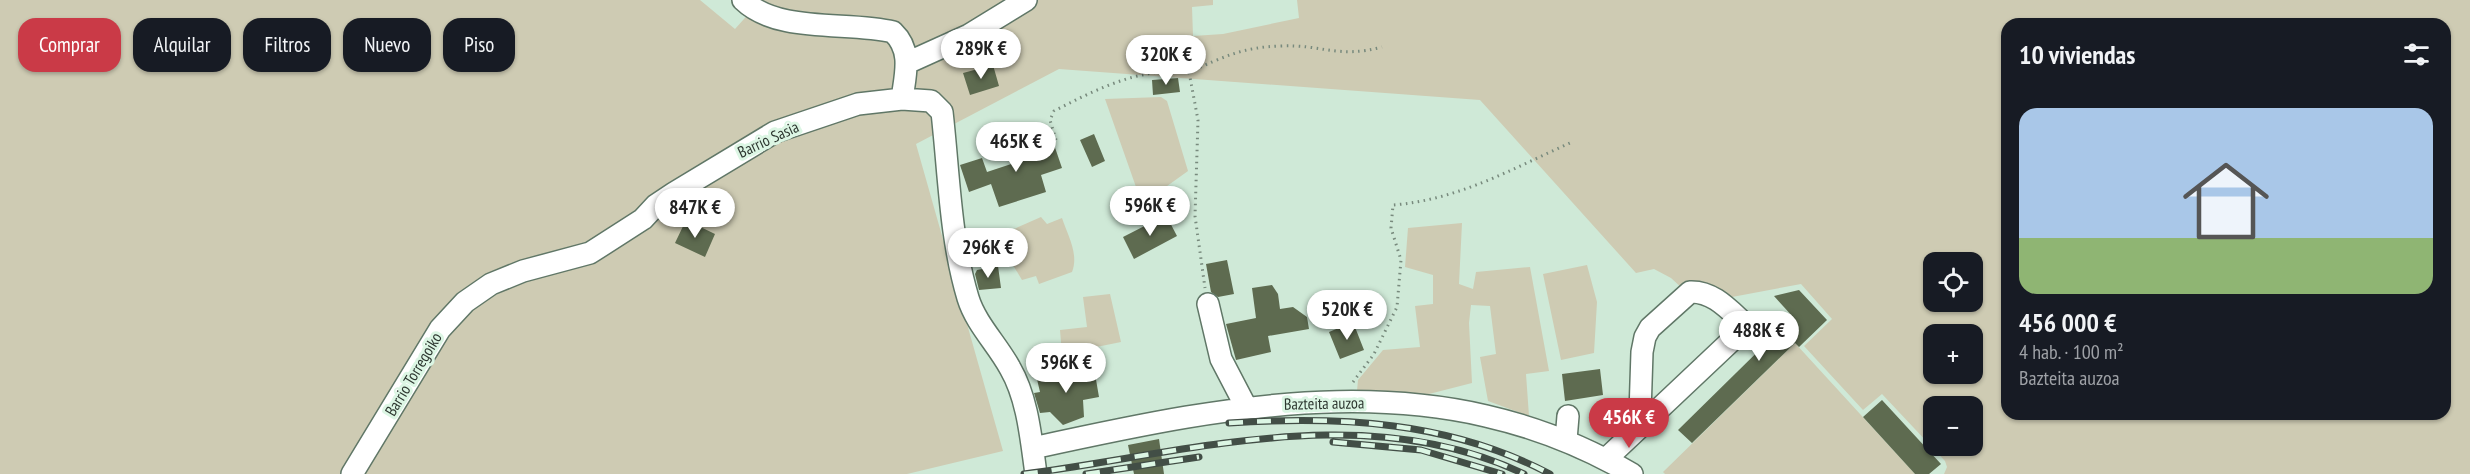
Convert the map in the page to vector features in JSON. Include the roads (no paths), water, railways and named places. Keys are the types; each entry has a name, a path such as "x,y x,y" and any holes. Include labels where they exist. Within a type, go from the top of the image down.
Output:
{"street":[{"path":"744,0 771,17 893,32 905,49 907,63 902,99"},
{"path":"907,63 969,35 1026,0"},
{"name":"Barrio Sasia","path":"590,253 643,219 656,205 674,193 775,132 858,104 902,99 931,101 942,112 956,242 968,298 976,318 1011,369 1022,399 1033,448"},
{"name":"Barrio Torregoiko","path":"352,474 440,329 465,302 490,284 523,271 590,253"},
{"path":"1606,459 1747,326 1718,300 1699,292 1686,294 1650,328 1642,352 1639,392 1640,413 1646,419"},
{"path":"1208,304 1221,359 1246,406"},
{"name":"Bazteita auzoa","path":"1033,448 1246,406 1328,402 1425,405 1492,417 1566,440 1632,474"},
{"path":"1566,440 1568,416"},
{"path":"1033,448 1036,474"}],"railway":[{"path":"1229,423 1312,421 1394,426 1473,443 1512,456 1550,474"},
{"path":"1024,474 1212,445 1276,438 1339,435 1402,439 1464,451 1524,474"},
{"path":"1333,442 1421,450 1502,474"},
{"path":"1086,474 1199,457"}]}
